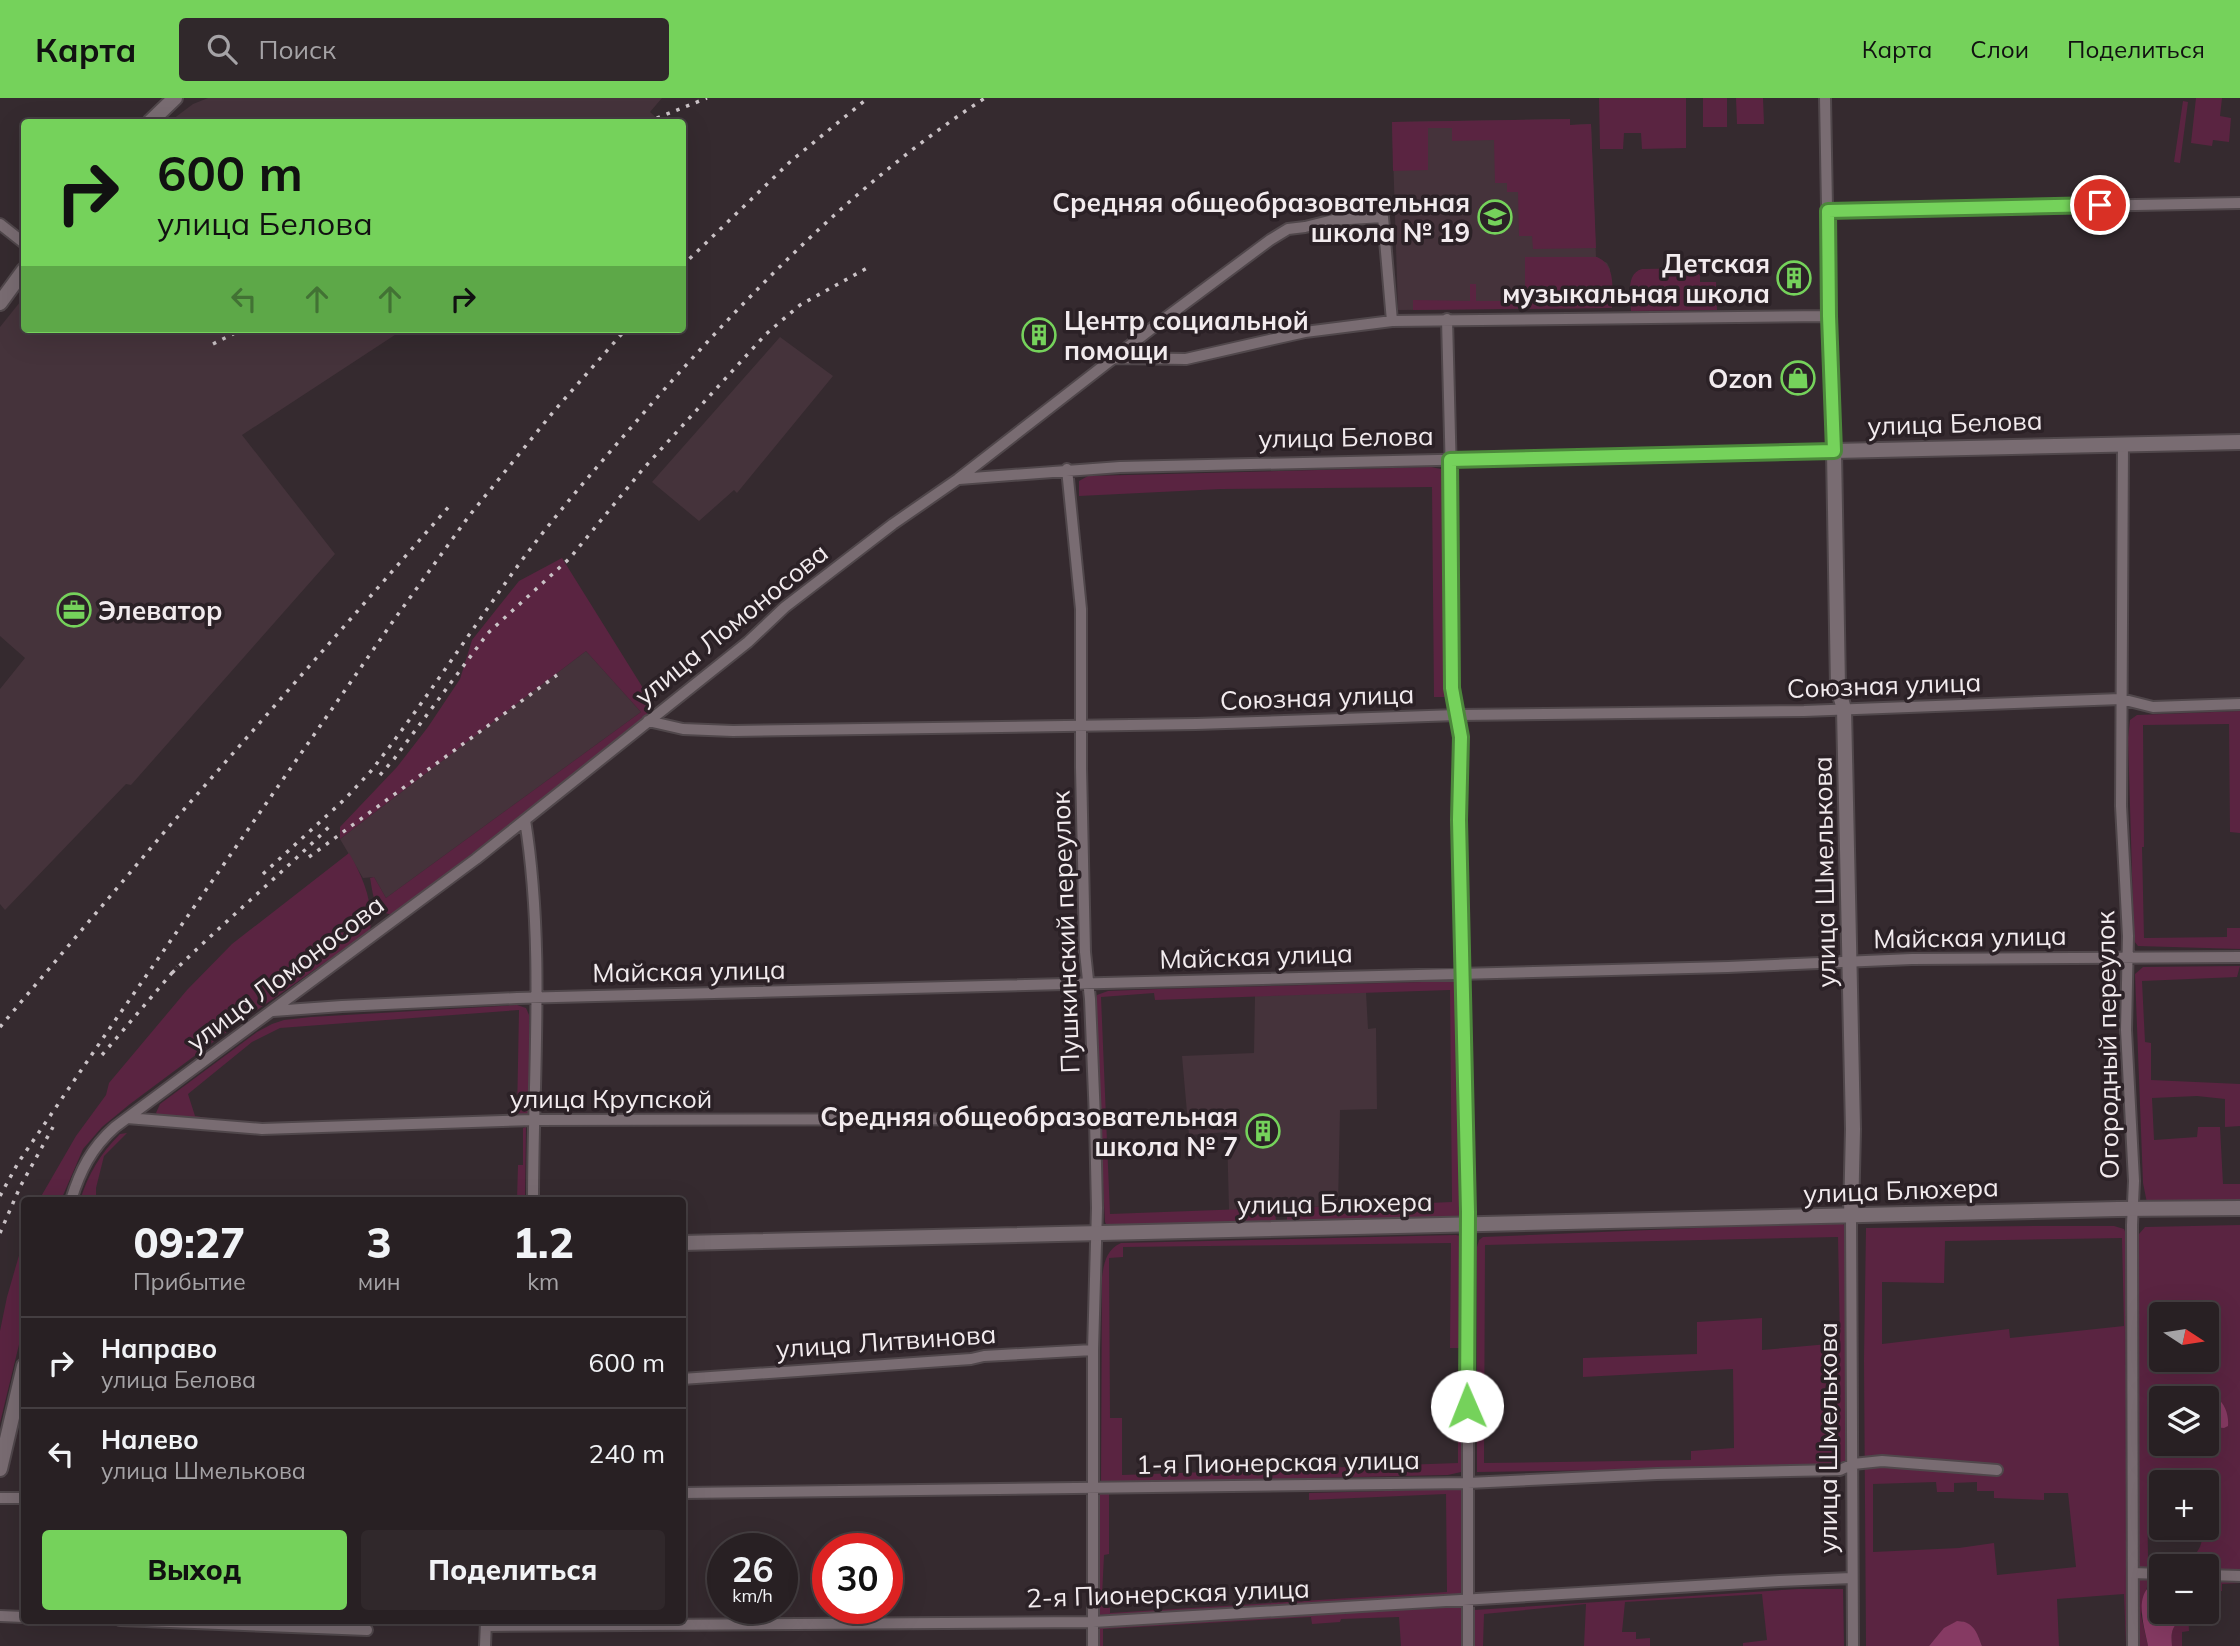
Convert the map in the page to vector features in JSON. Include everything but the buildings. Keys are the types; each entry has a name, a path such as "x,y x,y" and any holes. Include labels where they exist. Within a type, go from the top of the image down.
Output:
{"street":[{"path":"153,119 175,98"},
{"name":"улица Шмелькова","path":"1825,98 1838,688 1844,709 1850,962 1853,1129 1853,1646"},
{"path":"1828,211 2240,203"},
{"name":"улица Ломоносова","path":"72,1197 82,1168 95,1145 127,1118 525,820 748,642 785,607 893,524 958,479 1219,277 1283,232 1333,220 1383,217 1392,321"},
{"path":"0,224 21,241"},
{"path":"0,303 21,274"},
{"path":"1115,358 1186,359 1305,332 1392,321 1829,316"},
{"path":"1447,319 1452,688 1461,737 1459,820 1468,1225 1468,1646"},
{"name":"улица Белова","path":"958,479 1067,469 1223,464 2240,442"},
{"name":"Огородный переулок","path":"2123,443 2121,806 2128,958 2126,1020 2134,1181 2133,1646"},
{"name":"Пушкинский переулок","path":"1067,469 1080,609 1085,952 1096,1119 1093,1646"},
{"name":"Союзная улица","path":"648,721 683,729 713,731 1196,724 1457,715 1844,709 2121,699 2152,707 2240,704"},
{"path":"525,820 533,901 536,998 533,1197"},
{"name":"Майская улица","path":"273,1011 536,998 1728,967 1912,959 2240,957"},
{"name":"улица Крупской","path":"127,1118 262,1129 533,1120 1096,1119"},
{"name":"улица Блюхера","path":"686,1243 2240,1208"},
{"name":"улица Литвинова","path":"686,1379 1093,1350"},
{"path":"0,1469 21,1379"},
{"name":"1-я Пионерская улица","path":"686,1493 1468,1483 1657,1474 1840,1470 1853,1464 1882,1461 1997,1469"},
{"path":"0,1498 21,1498"},
{"path":"2133,1573 2149,1574"},
{"path":"2219,1575 2240,1576"},
{"name":"2-я Пионерская улица","path":"686,1623 1093,1622 1852,1578"},
{"path":"0,1616 21,1617"},
{"path":"230,1624 367,1629"},
{"path":"485,1646 486,1624"}],"shaded area":[{"path":"208,98 662,98 650,112 658,119 173,119 193,104"},
{"path":"1599,98 1686,98 1686,148 1642,149 1641,133 1624,133 1623,149 1600,149"},
{"path":"1703,98 1727,98 1727,127 1703,127"},
{"path":"1736,98 1763,98 1764,124 1737,124"},
{"path":"2196,98 2222,98 2220,116 2231,118 2229,142 2213,140 2212,146 2191,143"},
{"path":"2183,101 2188,102 2180,163 2174,162"},
{"name":"Средняя общеобразовательная школа № 19","path":"1570,119 1570,125 1591,124 1596,257 1607,263 1610,269 1612,308 1398,310 1392,122"},
{"path":"1570,119 1570,125 1591,124 1596,248 1533,249 1532,236 1519,236 1518,192 1507,192 1507,183 1495,183 1494,140 1452,141 1452,128 1428,128 1428,170 1393,171 1392,122"},
{"path":"1525,257 1597,257 1611,272 1612,308 1413,310 1413,300 1470,301 1470,284 1476,284 1476,301 1525,301"},
{"path":"1700,268 1700,282 1716,282 1717,310 1631,311 1630,286 1637,272 1642,269"},
{"path":"21,301 21,333 398,333 242,435 335,554 131,785 126,784 5,910 0,904 0,689 25,658 0,636 0,327"},
{"path":"780,337 833,376 737,493 734,490 699,521 652,482"},
{"path":"1431,467 1441,469 1445,477 1446,697 1434,697 1432,487 1221,489 1079,496 1079,481 1088,476"},
{"path":"562,558 643,688 650,704 648,715 640,725 392,915 386,913 375,901 370,878 374,877 386,898 641,712 586,651 340,839 340,827 397,767 460,679 472,640 519,581"},
{"path":"586,651 641,712 386,898 374,877 363,878 340,839"},
{"path":"2240,711 2240,833 2230,832 2229,724 2143,725 2142,847 2144,938 2227,937 2227,928 2240,928 2240,949 2138,946 2134,941 2128,738 2130,720 2137,715"},
{"path":"349,853 366,890 370,931 236,1025 130,1104 102,1127 83,1149 62,1197 41,1197 76,1136 106,1095 109,1083 187,990 232,944"},
{"path":"2240,966 2237,977 2142,981 2145,1042 2151,1043 2151,1080 2240,1084 2240,1126 2225,1127 2225,1099 2197,1096 2152,1098 2154,1140 2197,1137 2198,1127 2220,1127 2223,1184 2240,1184 2240,1203 2147,1203 2143,1183 2135,974 2143,967"},
{"path":"1459,981 1462,1219 1287,1223 1287,1208 1338,1206 1339,1214 1405,1210 1405,1204 1452,1202 1450,990 1155,1000 1154,993 1101,997 1110,1214 1275,1208 1276,1223 1107,1226 1094,1004 1097,995 1108,991 1158,989"},
{"path":"1366,992 1368,1029 1376,1028 1377,1109 1340,1110 1338,1206 1229,1210 1227,1132 1189,1135 1182,1056 1254,1053 1255,996"},
{"path":"517,1005 526,1008 529,1015 529,1115 517,1115 519,1010 280,1028 252,1042 188,1094 195,1116 220,1120 158,1116 156,1113 160,1104 257,1032 284,1020"},
{"path":"526,1127 525,1197 517,1197 518,1165 523,1165 523,1128"},
{"path":"127,1133 104,1156 96,1197 81,1197 91,1173 120,1134"},
{"path":"1838,1222 1843,1224 1846,1228 1848,1459 1835,1467 1477,1472 1477,1247 1483,1237","holes":["1838,1237 1840,1343 1762,1350 1762,1318 1697,1322 1697,1354 1583,1358 1583,1377 1733,1369 1734,1448 1691,1451 1691,1460 1484,1463 1485,1245"]},
{"path":"2240,1225 2240,1583 2222,1584 2222,1591 2219,1591 2219,1554 2196,1554 2201,1540 2219,1540 2219,1470 2149,1470 2149,1586 2141,1615 2148,1646 2139,1646 2139,1234 2145,1227"},
{"path":"2114,1226 2124,1229 2127,1237 2130,1646 2126,1646 2124,1594 2057,1599 2059,1646 1982,1646 1978,1636 1962,1621 1948,1627 1929,1646 1866,1646 1866,1228","holes":["2122,1238 2124,1326 2010,1338 2009,1329 1882,1344 1882,1282 1944,1283 1945,1241","1936,1482 1937,1492 1954,1492 1954,1483 1977,1482 1977,1491 1994,1491 1994,1498 2044,1500 2044,1493 2068,1493 2076,1567 1997,1575 1994,1543 1959,1548 1873,1552 1873,1484"]},
{"path":"1456,1235 1464,1237 1463,1348 1450,1348 1451,1243 1123,1247 1123,1257 1109,1258 1110,1418 1122,1418 1122,1475 1458,1463 1458,1364 1463,1364 1464,1466 1461,1472 1448,1475 1101,1483 1102,1277 1107,1257 1116,1246 1121,1243"},
{"path":"21,1248 21,1336 0,1423 0,1331"},
{"path":"2219,1399 2228,1418 2228,1426 2219,1428"},
{"path":"1462,1489 1463,1598 1099,1615 1100,1494 1109,1494 1109,1554 1104,1555 1102,1596 1110,1596 1110,1613 1447,1592 1446,1494 1309,1500 1309,1493"},
{"path":"2149,1588 2149,1624 2176,1624 2172,1631 2172,1646 2148,1646 2142,1618 2146,1591"},
{"path":"1798,1589 1843,1589 1844,1646 1743,1646 1743,1643 1767,1640 1762,1594 1625,1602 1622,1632 1636,1632 1636,1639 1650,1638 1650,1646 1584,1646 1586,1604 1484,1614 1483,1646 1474,1646 1474,1610"},
{"path":"1462,1607 1462,1646 1401,1646 1399,1617 1341,1619 1340,1622 1312,1624 1311,1617 1103,1629 1103,1646 1100,1646 1099,1625"},
{"path":"1957,1621 1971,1625 1982,1646 1929,1646 1944,1628"},
{"path":"2189,1624 2189,1631 2182,1632 2182,1646 2172,1646 2172,1631 2175,1625"}],"railway":[{"path":"654,119 707,98"},
{"path":"686,262 791,161 868,98"},
{"path":"263,874 345,799 371,771 554,519 654,401 730,318 809,238 851,200 894,164 985,98"},
{"path":"380,775 488,633 570,558 643,469 766,334 800,305 869,267"},
{"path":"213,344 235,333"},
{"path":"0,1196 18,1163 114,1022 396,617 469,516 554,411 622,333"},
{"path":"0,1027 166,830 452,503"},
{"path":"309,857 557,675"},
{"path":"172,973 331,825"},
{"path":"102,1055 177,967"},
{"path":"0,1233 20,1187 53,1127"}],"place":[{"name":"Средняя общеобразовательная школа № 19","path":"1495,217"},
{"name":"Детская музыкальная школа","path":"1794,278"},
{"name":"Центр социальной помощи","path":"1039,335"},
{"name":"Ozon","path":"1798,378"},
{"name":"Элеватор","path":"74,610"},
{"name":"Средняя общеобразовательная школа № 7","path":"1263,1131"}],"route":[{"path":"1467,1406 1468,1212 1459,820 1461,737 1452,688 1450,460 1834,451 1828,211 2100,205"}]}
